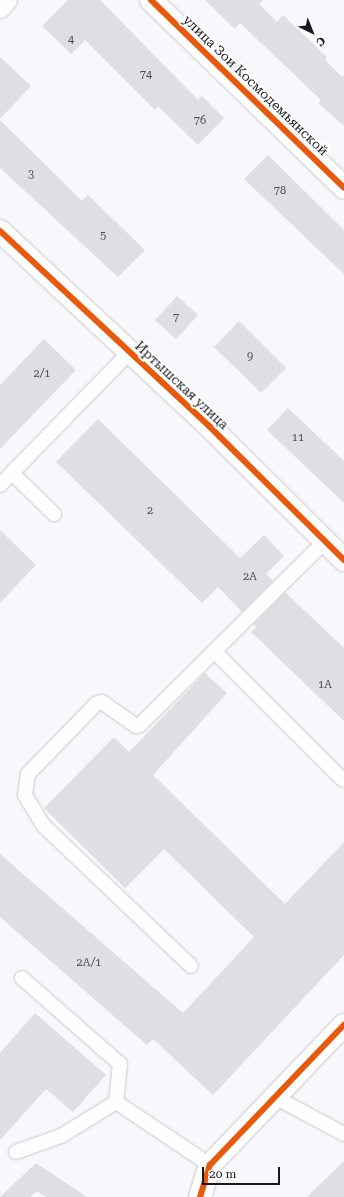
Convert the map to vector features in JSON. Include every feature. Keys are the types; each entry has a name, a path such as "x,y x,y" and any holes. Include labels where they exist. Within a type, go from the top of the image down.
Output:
{"street":[{"path":"0,7 6,0"},
{"name":"улица Зои Космодемьянской","path":"151,0 344,188"},
{"name":"Иртышская улица","path":"0,231 210,427 344,560"},
{"path":"200,1197 210,1164 344,1025"}],"lane":[{"path":"0,485 129,353"},
{"path":"12,473 54,514"},
{"path":"191,966 43,825 25,795 28,774 96,704 102,702 136,726 140,725 325,541"},
{"path":"214,651 343,780"},
{"path":"22,978 120,1064 116,1102"},
{"path":"275,1097 344,1134"},
{"path":"16,1152 60,1136 116,1102"},
{"path":"116,1102 210,1164"}],"building":[{"path":"68,0 100,0 198,100 202,96 224,118 198,145 158,106 155,110 85,40 71,54 42,26"},
{"path":"205,0 263,0 259,4 277,22 283,15 327,57 325,60 342,77 344,75 344,126 318,103 321,100 240,23 235,29"},
{"path":"0,57 31,86 0,119"},
{"path":"0,120 82,201 88,195 145,250 118,277 0,168"},
{"path":"268,155 344,230 344,274 244,179"},
{"path":"177,296 198,315 176,339 155,320"},
{"path":"239,321 286,368 261,393 214,347"},
{"path":"44,339 76,370 0,449 0,385"},
{"path":"288,408 344,461 344,503 267,430"},
{"path":"98,419 240,558 264,535 284,556 266,574 273,581 242,612 218,587 202,603 56,462"},
{"path":"0,530 36,565 0,603"},
{"path":"285,592 344,648 344,721 251,632 256,627 253,624"},
{"path":"205,673 227,693 153,775 285,904 344,842 344,955 213,1095 153,1039 147,1045 0,917 0,854 183,1013 254,937 164,849 125,888 44,808 114,737 129,752"},
{"path":"35,1013 106,1075 73,1112 46,1089 0,1140 0,1053"},
{"path":"344,1161 344,1197 307,1197"},
{"path":"36,1163 87,1197 46,1197 37,1191 30,1197 0,1197"}],"cycle path":[{"path":"151,0 344,188"},
{"path":"0,231 210,427 344,560"},
{"path":"200,1197 210,1165 344,1025"}]}
